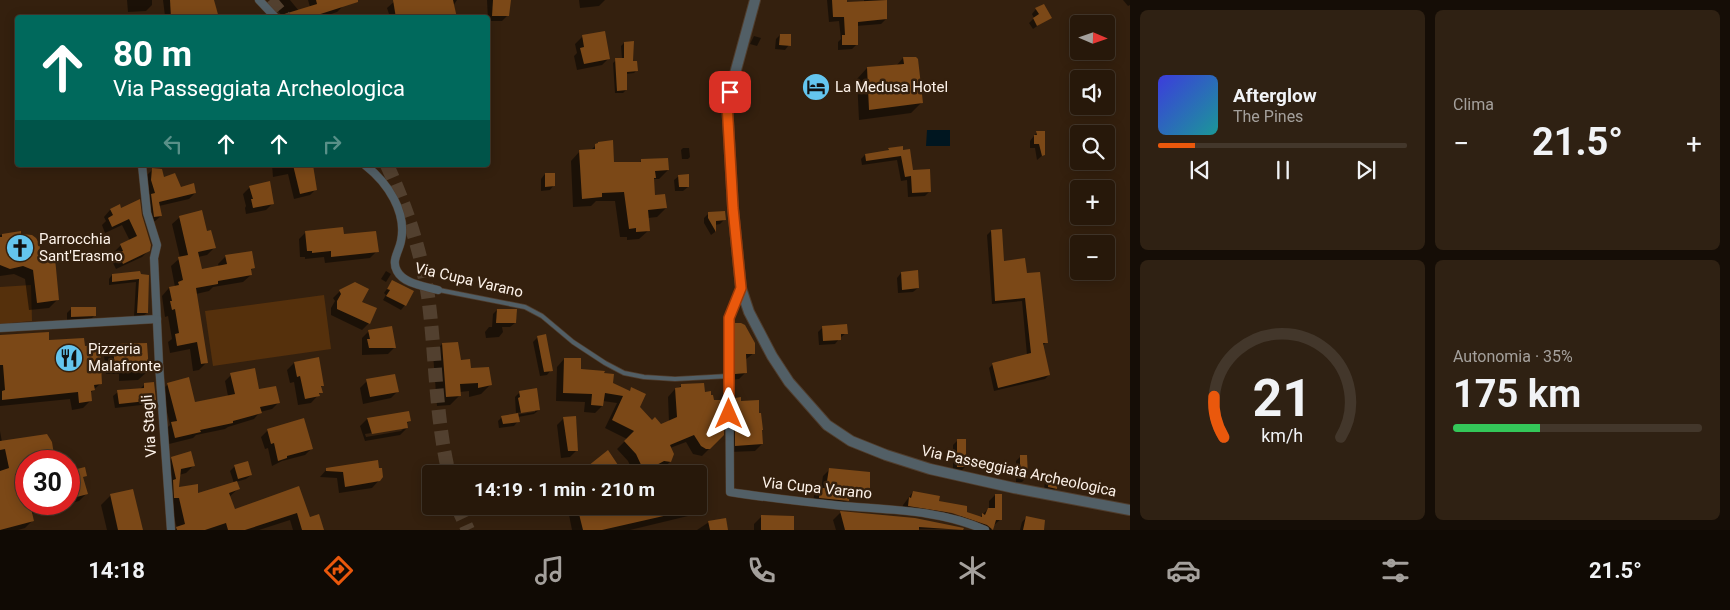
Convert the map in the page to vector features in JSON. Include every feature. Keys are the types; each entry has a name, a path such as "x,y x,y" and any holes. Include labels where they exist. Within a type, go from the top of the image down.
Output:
{"street":[{"path":"259,0 273,15"},
{"name":"Via Passeggiata Archeologica","path":"755,0 727,103 733,208 741,288 749,312 788,382 827,425 851,441 886,455 930,469 1014,488 1130,510"},
{"name":"Via Stagli","path":"142,167 147,213 157,246 154,258 157,319 171,530"},
{"name":"Via Cupa Varano","path":"368,167 377,174 389,191 403,223 401,243 395,257 396,270 404,279 438,290"},
{"name":"Via Cupa Varano","path":"741,288 729,318 730,492 790,501 912,511 975,525 985,530"},
{"path":"0,328 157,319"}],"lane":[{"name":"Via Cupa Varano","path":"438,290 525,307 542,316 573,342 624,373 644,377 675,378 729,376"}],"shaded area":[{"path":"31,285 32,321 0,324 0,287"},
{"path":"324,295 331,349 213,366 205,311"}],"water":[{"path":"927,130 950,130 950,146 926,146"}],"building":[{"path":"170,0 214,0 218,15 171,15"},
{"path":"316,0 358,0 358,2 317,15 281,15 317,4"},
{"path":"393,0 453,0 456,15 396,15"},
{"path":"493,0 511,0 509,16 492,16"},
{"path":"832,0 847,0 847,2 887,0 887,19 858,22 858,45 842,45 842,35 845,35 844,17 833,17"},
{"path":"1044,4 1052,18 1037,26 1033,18 1039,14 1035,8"},
{"path":"605,31 610,59 584,64 580,48 584,47 582,35"},
{"path":"780,34 791,34 791,46 779,45"},
{"path":"634,41 633,61 637,61 638,71 627,72 627,90 617,91 615,58 624,58 624,42"},
{"path":"903,57 916,57 918,59 923,103 869,110 867,67 904,64"},
{"path":"1036,131 1045,131 1045,155 1042,156 1039,144 1034,144 1034,135 1037,135"},
{"path":"613,140 614,162 641,162 641,159 668,158 669,170 655,171 656,178 654,178 655,195 665,194 667,208 648,210 650,231 636,232 636,228 629,229 624,192 602,193 602,197 582,199 579,150 595,149 595,144 598,142"},
{"path":"903,146 903,150 910,149 913,170 930,169 931,192 912,193 911,176 905,177 901,156 866,161 865,154"},
{"path":"293,167 313,167 317,190 300,194"},
{"path":"152,168 162,169 164,177 175,173 181,187 194,183 196,193 159,202 162,216 154,217 151,194 155,193 151,180"},
{"path":"545,173 555,173 555,186 545,187"},
{"path":"689,174 689,187 679,187 678,175"},
{"path":"270,181 274,204 253,208 251,199 253,199 249,186"},
{"path":"140,199 142,215 151,245 150,251 123,264 118,253 123,251 120,244 137,236 129,219 112,227 108,218 113,215 110,209 120,204 121,208"},
{"path":"202,210 207,231 211,230 216,248 198,252 202,269 227,264 225,255 252,251 255,268 251,269 252,275 218,281 218,284 196,288 208,363 201,364 197,342 177,346 175,334 179,333 175,309 172,310 170,301 172,301 169,287 179,285 178,282 183,280 178,257 188,255 179,216"},
{"path":"725,211 726,220 716,221 716,232 708,218 708,212"},
{"path":"343,227 344,234 376,231 379,252 331,257 331,251 312,253 312,251 307,251 305,231"},
{"path":"1002,229 1004,261 1025,258 1027,273 1040,272 1048,343 1043,343 1050,375 998,388 992,363 1031,353 1025,298 995,301 991,230"},
{"path":"21,231 21,234 32,235 36,238 40,245 39,259 55,258 59,300 37,303 33,270 23,266 10,269 0,265 0,237 2,237 2,234"},
{"path":"918,270 919,288 902,290 901,272"},
{"path":"140,271 141,274 149,275 148,313 137,313 139,279 112,282 112,274"},
{"path":"392,280 414,291 406,306 386,296 390,290 387,289"},
{"path":"355,282 369,289 362,302 377,308 370,324 337,309 337,301 341,294 339,290"},
{"path":"71,307 96,307 96,316 71,317"},
{"path":"497,309 517,309 516,323 496,323"},
{"path":"735,323 745,325 755,343 755,354 746,354 747,373 735,374"},
{"path":"847,324 848,334 841,334 841,340 823,341 822,326"},
{"path":"392,326 396,348 369,348 368,330"},
{"path":"49,332 49,340 84,338 85,346 100,345 102,384 94,385 95,390 91,391 92,401 79,403 78,392 2,400 2,391 5,390 3,365 0,365 0,335"},
{"path":"546,334 553,371 544,372 537,336"},
{"path":"458,342 461,360 470,359 471,368 489,367 492,385 478,388 478,383 460,384 461,396 446,397 442,343"},
{"path":"147,343 149,371 128,372 128,365 115,365 112,344"},
{"path":"319,357 324,386 321,386 323,393 319,393 320,396 305,399 300,376 297,377 294,362"},
{"path":"564,358 581,358 581,369 605,371 604,373 614,374 613,383 630,391 631,387 646,394 640,407 652,420 655,417 661,424 677,417 675,388 681,387 681,384 704,383 705,392 711,391 714,400 724,400 724,435 710,449 706,449 701,446 694,435 670,445 674,454 671,462 664,461 657,465 641,465 636,454 624,441 634,431 612,420 623,396 605,393 603,406 591,405 592,394 563,393"},
{"path":"255,368 259,389 276,386 280,403 260,407 262,413 233,421 233,423 175,438 171,422 177,421 167,383 189,377 195,402 235,394 230,373"},
{"path":"395,374 399,392 370,397 366,379"},
{"path":"154,382 156,400 119,404 117,390 144,388 144,383"},
{"path":"537,388 540,410 521,413 518,398 520,397 519,391"},
{"path":"741,397 741,401 759,400 763,444 735,446 735,398"},
{"path":"409,411 411,421 407,422 408,428 372,434 367,418"},
{"path":"518,413 520,422 503,424 501,416"},
{"path":"576,416 578,451 568,451 563,417"},
{"path":"304,418 313,449 287,456 287,458 278,461 274,443 271,444 267,429"},
{"path":"47,434 52,442 53,450 15,450 15,515 33,515 34,521 0,530 0,471 9,468 5,449 0,450 0,441"},
{"path":"957,439 966,439 966,467 957,467"},
{"path":"608,450 618,465 589,465"},
{"path":"191,451 195,466 181,469 179,487 198,484 198,493 237,481 240,489 229,493 235,509 299,486 310,517 319,514 324,530 302,530 297,513 245,530 228,530 226,523 205,530 177,530 176,527 185,524 179,498 174,498 173,480 176,479 171,457"},
{"path":"1020,455 1027,455 1028,478 1020,478"},
{"path":"378,460 379,468 382,468 383,477 380,481 345,487 343,472 326,471 326,468"},
{"path":"248,461 252,475 238,479 234,465"},
{"path":"85,467 87,476 83,477 88,494 80,496 80,468"},
{"path":"829,468 870,472 870,489 850,490 849,501 819,498 820,488 826,488"},
{"path":"1049,474 1058,474 1057,489 1048,487"},
{"path":"133,489 143,530 118,530 110,494"},
{"path":"913,491 940,496 939,501 967,506 967,512 982,517 982,513 985,515 988,508 995,508 995,494 1002,494 1002,520 996,520 993,530 987,525 952,513 908,506 909,497 911,498"},
{"path":"840,511 915,518 964,528 963,530 919,527 919,530 845,530"},
{"path":"579,515 668,515 602,530 583,530"},
{"path":"761,515 794,516 794,530 761,530"},
{"path":"1026,516 1045,520 1044,530 1023,530"},
{"path":"726,518 728,530 710,530 708,521"}],"tunnel":[{"path":"270,0 282,15"},
{"path":"388,167 412,229 425,279 431,318 438,407 447,465"},
{"path":"461,515 468,530"}],"place":[{"name":"La Medusa Hotel","path":"816,87"},
{"name":"Parrocchia Sant'Erasmo","path":"20,248"},
{"name":"Pizzeria Malafronte","path":"69,358"}],"route":[{"path":"729,414 729,318 741,288 731,184 727,103 730,92"}]}
